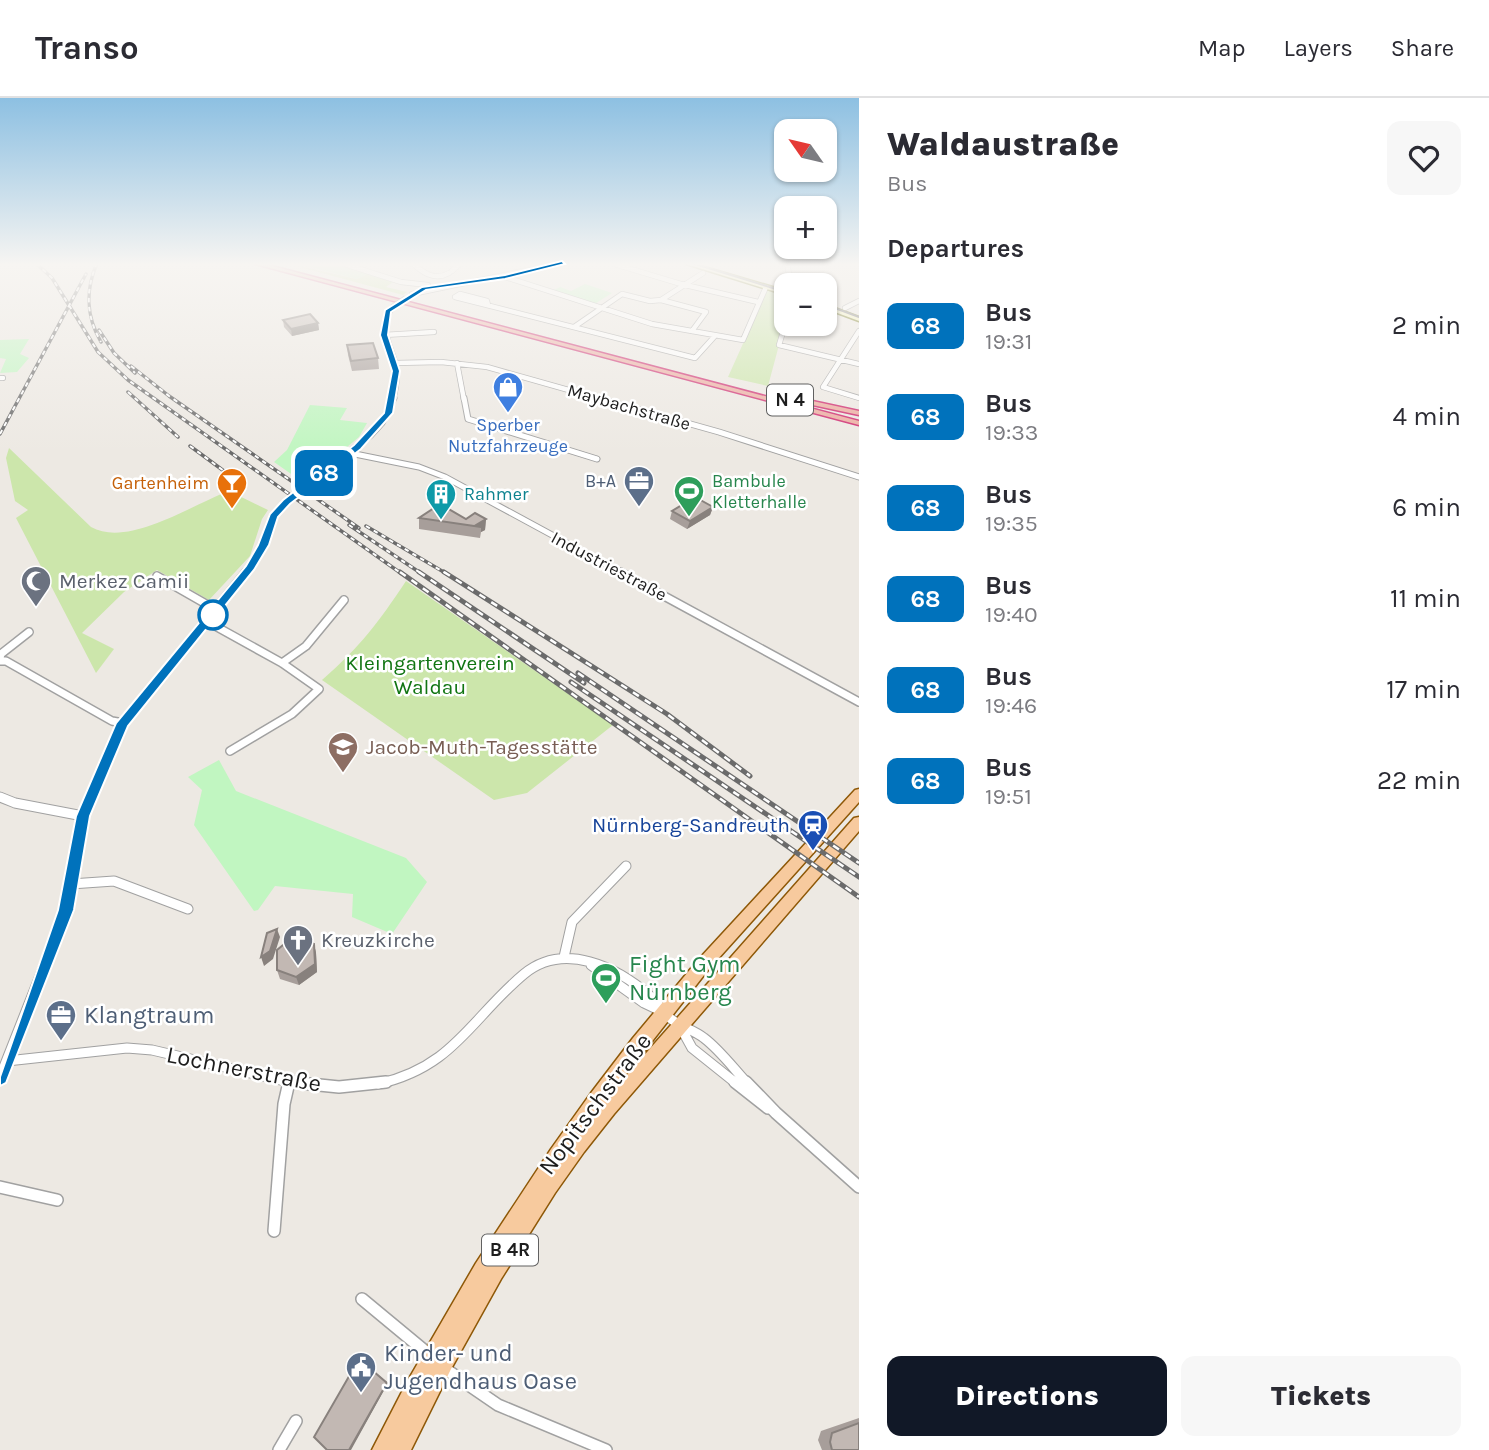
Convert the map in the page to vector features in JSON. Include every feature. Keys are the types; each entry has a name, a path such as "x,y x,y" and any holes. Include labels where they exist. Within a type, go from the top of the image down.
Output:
{"highway":[{"path":"498,326 722,384"},
{"path":"506,326 722,384 859,429"},
{"name":"N 4","path":"722,384 859,415"},
{"name":"N 4","path":"722,384 859,423"}],"main road":[{"name":"Nopitschstraße","path":"400,1450 437,1362 538,1181 663,1012 859,794"},
{"name":"Nopitschstraße","path":"382,1450 576,1149 859,822"}],"street":[{"path":"0,1077 66,910 83,816 122,723 208,622 258,556 273,516 286,502 350,453 389,413 394,394 395,363 384,335 385,326"},
{"path":"570,326 695,358 714,337"},
{"path":"671,326 714,337 743,340 748,326"},
{"path":"692,331 696,326"},
{"path":"859,331 823,388 859,398"},
{"path":"384,335 434,332"},
{"path":"782,336 780,345 859,365"},
{"name":"Maybachstraße","path":"395,363 457,363 503,372 719,432 859,477"},
{"path":"457,363 467,418 597,459"},
{"name":"Industriestraße","path":"350,453 419,467 445,477 859,702"},
{"path":"157,576 206,604 219,607"},
{"path":"282,663 306,646 344,600"},
{"path":"208,622 282,663 319,689 317,694 286,718 230,751"},
{"path":"29,632 1,654 0,660 112,721 122,723"},
{"path":"0,797 15,803 83,816"},
{"path":"626,866 572,922 564,957 583,960 617,982 644,1007 663,1012 680,1026 692,1048 754,1099 776,1113 859,1187"},
{"path":"71,884 114,881 188,909"},
{"name":"Lochnerstraße","path":"7,1061 139,1049 289,1082 339,1087 373,1085 405,1078 439,1058 466,1035 526,972 564,957"},
{"path":"274,1231 284,1104 289,1082"},
{"path":"0,1187 57,1200"},
{"path":"362,1299 472,1392 500,1408 599,1449"},
{"path":"279,1450 296,1421"}],"green space":[{"path":"751,326 774,326 774,336 781,336 768,386 728,377"},
{"path":"29,339 20,354 29,358 17,372 0,373 6,359 0,358 0,340"},
{"path":"310,405 347,408 340,420 367,423 359,437 304,483 274,462 287,450"},
{"path":"9,448 91,527 106,532 141,529 229,491 268,510 262,519 250,556 209,600 157,570 124,592 82,633 114,649 96,673 16,518 28,510 15,501 6,458"},
{"name":"Kleingartenverein Waldau","path":"406,581 613,725 527,793 494,800 322,680 368,634"},
{"path":"219,760 236,791 406,858 427,882 392,934 352,917 353,894 275,886 258,910 254,911 194,825 202,790 188,777"}],"building":[{"path":"373,343 378,358 351,361 347,345"},
{"path":"695,497 713,507 690,521 672,511"},
{"path":"440,504 466,519 475,513 486,519 476,525 481,527 419,518"},
{"path":"277,929 270,951 261,957 267,933"},
{"name":"Kreuzkirche","path":"294,936 314,944 315,964 296,977 277,970 277,950"},
{"name":"Kinder- und Jugendhaus Oase","path":"359,1359 387,1383 349,1450 327,1450 314,1437"},
{"path":"859,1423 859,1450 832,1450 832,1433"}],"railway":[{"path":"0,434 58,326"},
{"path":"82,326 98,352 128,380 402,574"},
{"path":"93,326 101,342"},
{"path":"99,330 114,353 135,373"},
{"path":"131,366 169,396 359,528"},
{"path":"128,392 178,437"},
{"path":"190,446 228,474"},
{"path":"349,525 422,574"},
{"path":"366,526 447,574"},
{"path":"400,572 859,897"},
{"path":"419,572 584,683"},
{"path":"444,572 667,714 750,776"},
{"path":"578,673 859,863"},
{"path":"571,682 859,877"}],"bus line":[{"name":"68","path":"0,1077 66,910 83,816 122,723 250,568 263,545 273,516 286,502 357,447 389,413 393,403 396,371 384,335 386,326"}],"place":[{"name":"Sperber Nutzfahrzeuge","path":"508,414"},
{"name":"B+A","path":"639,508"},
{"name":"Gartenheim","path":"232,510"},
{"name":"Bambule Kletterhalle","path":"689,518"},
{"name":"Rahmer","path":"441,521"},
{"name":"Merkez Camii","path":"36,608"},
{"name":"Jacob-Muth-Tagesstätte","path":"343,774"},
{"name":"Nürnberg-Sandreuth","path":"813,852"},
{"name":"Kreuzkirche","path":"298,967"},
{"name":"Fight Gym Nürnberg","path":"606,1005"},
{"name":"Klangtraum","path":"61,1042"},
{"name":"Kinder- und Jugendhaus Oase","path":"361,1394"}]}
